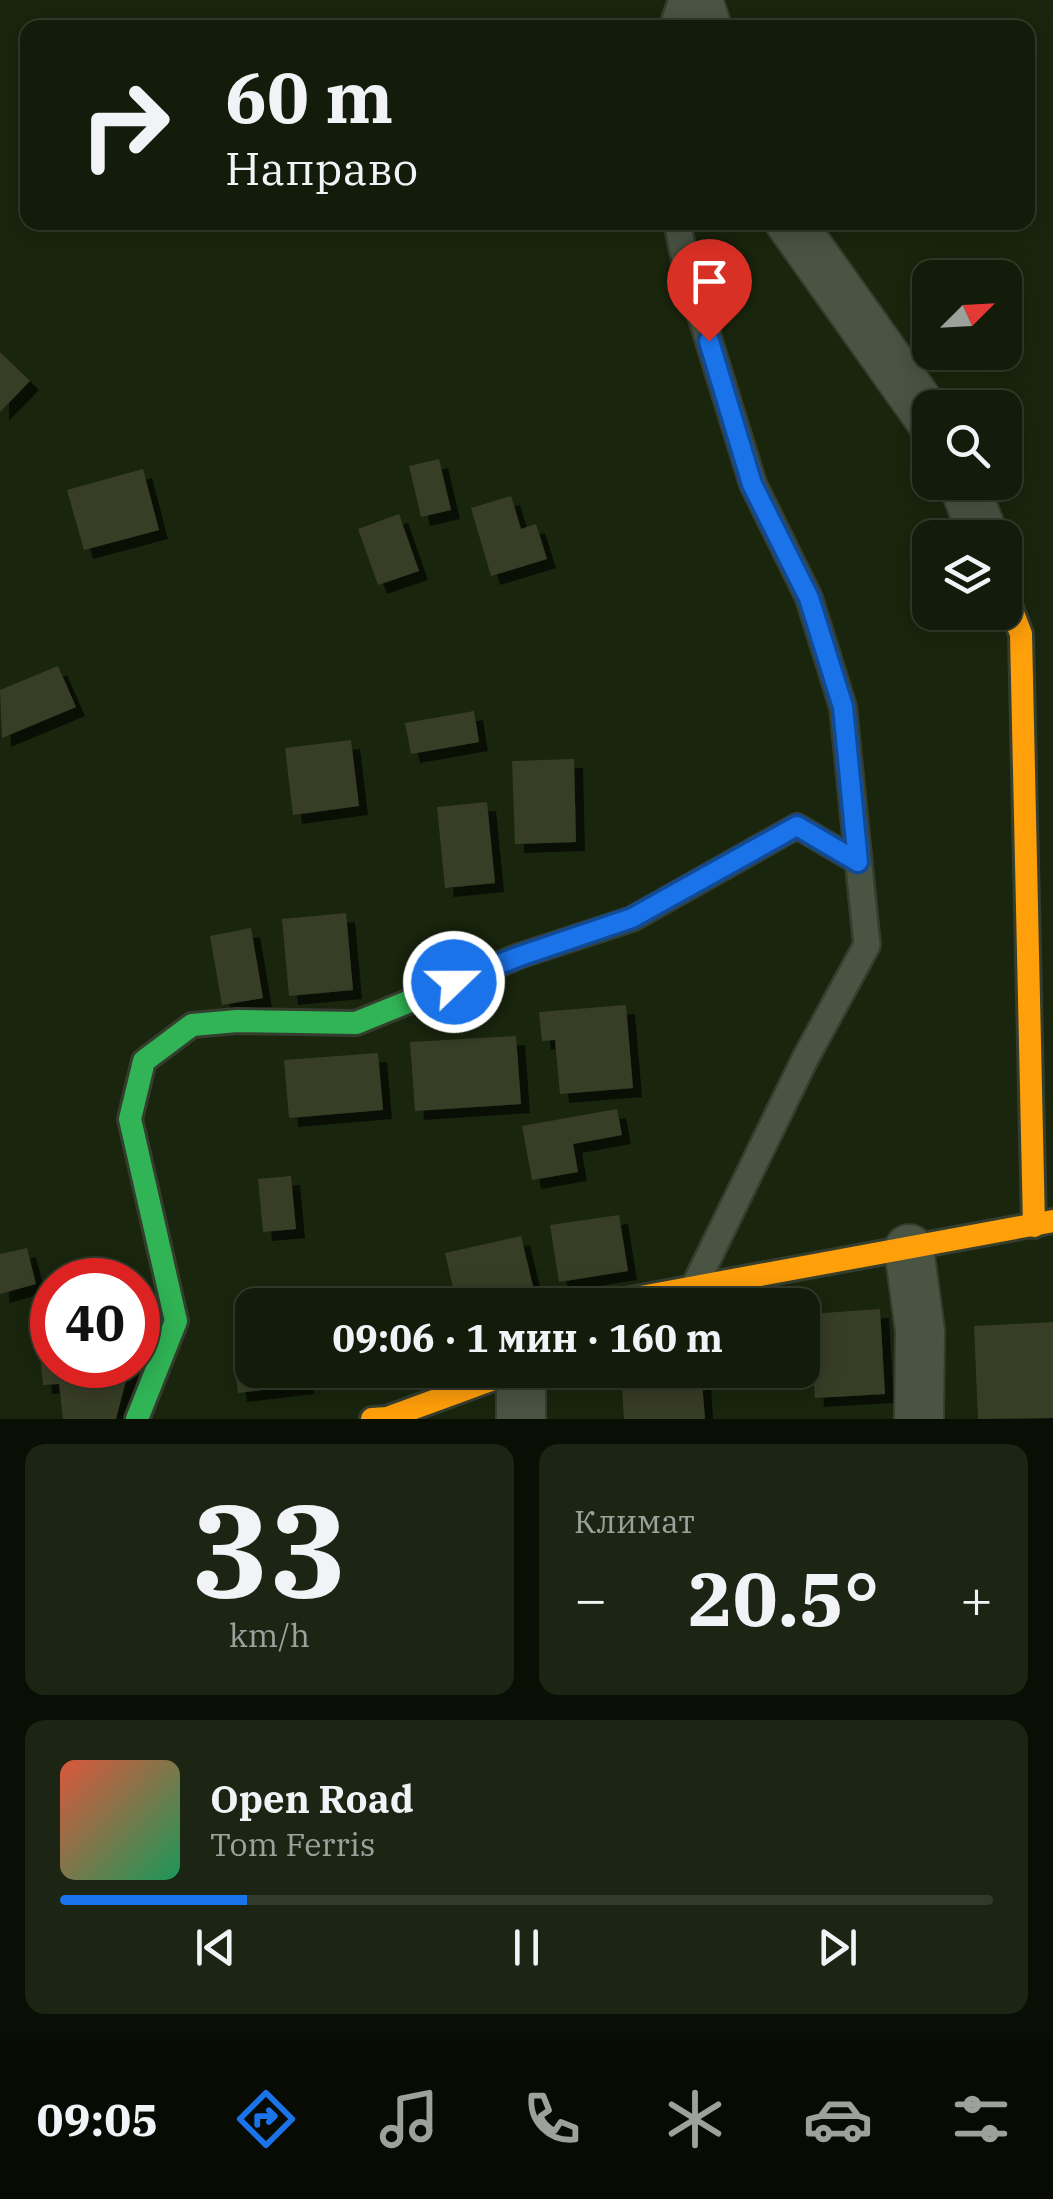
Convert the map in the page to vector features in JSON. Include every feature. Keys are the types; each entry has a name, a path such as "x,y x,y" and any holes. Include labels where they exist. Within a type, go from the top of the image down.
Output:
{"street":[{"path":"796,230 912,394"},
{"path":"694,1288 1044,1224 1019,630"},
{"path":"137,1419 176,1321 130,1119 144,1061 192,1025 237,1021 356,1022 520,956 632,918 797,826 858,862"},
{"path":"909,1249 920,1331 919,1419"},
{"path":"372,1419 386,1418 470,1388"},
{"path":"520,1388 521,1419"}],"lane":[{"path":"679,230 687,270 752,484 809,598 843,707 868,944 806,1056 694,1288"}],"building":[{"path":"0,352 30,381 0,412"},
{"path":"439,459 451,510 421,517 409,466"},
{"path":"143,469 159,530 84,550 67,490"},
{"path":"511,496 521,529 536,524 547,559 491,576 471,508"},
{"path":"399,514 419,571 378,585 358,529"},
{"path":"58,666 76,707 2,738 0,690"},
{"path":"474,711 479,742 411,754 405,723"},
{"path":"351,740 359,806 293,815 285,748"},
{"path":"574,759 576,842 515,844 512,761"},
{"path":"487,802 495,883 445,888 437,807"},
{"path":"346,913 353,990 289,996 282,919"},
{"path":"251,928 263,998 222,1005 210,936"},
{"path":"626,1005 633,1088 560,1094 555,1040 542,1041 539,1012"},
{"path":"516,1036 521,1104 415,1111 410,1042"},
{"path":"378,1053 383,1110 289,1118 284,1060"},
{"path":"617,1109 622,1135 573,1144 578,1172 532,1180 522,1126"},
{"path":"291,1176 296,1229 263,1232 258,1179"},
{"path":"619,1215 628,1271 559,1282 550,1225"},
{"path":"521,1236 533,1288 453,1288 445,1253"},
{"path":"27,1248 30,1286 0,1294 0,1254"},
{"path":"880,1309 885,1394 815,1398 814,1388 820,1388 820,1313"},
{"path":"1053,1322 1053,1418 978,1419 974,1326"},
{"path":"59,1388 124,1388 116,1419 63,1419"},
{"path":"237,1388 280,1388 238,1393"},
{"path":"622,1388 703,1388 705,1419 624,1419"}],"traffic: fast":[{"path":"137,1419 176,1321 130,1119 144,1061 192,1025 237,1021 356,1023 430,993"}],"traffic: slow":[{"path":"1019,630 1034,1226"},
{"path":"690,1288 1053,1221"},
{"path":"372,1419 387,1418 469,1388"}],"traffic: jam":[{"path":"430,993 519,956 632,919 797,826 858,862"}],"route":[{"path":"454,982 632,918 797,826 858,862 843,707 809,598 752,484 709,341"}]}
